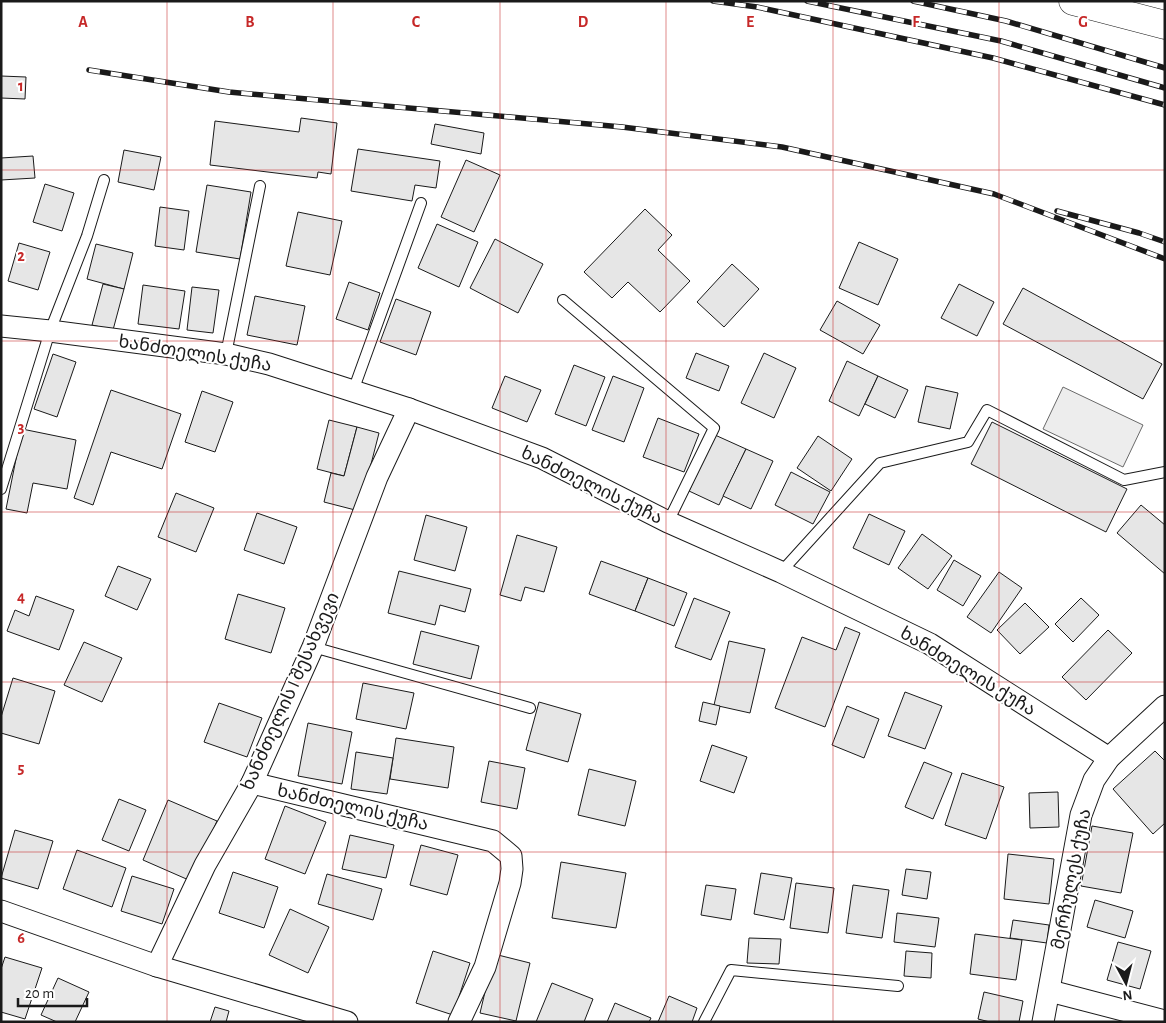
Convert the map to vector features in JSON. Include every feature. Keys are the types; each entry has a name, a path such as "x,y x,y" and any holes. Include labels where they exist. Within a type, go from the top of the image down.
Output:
{"main road":[{"path":"1073,1 1165,25"}],"street":[{"name":"ხანძთელის ქუჩა","path":"1,326 226,354 270,364 409,410 542,458 668,522 782,572 930,644 1109,758"},
{"name":"ხანძთელის I შესახვევი","path":"157,966 205,865 252,783 313,647 377,478 409,410"},
{"name":"მერჩულეს ქუჩა","path":"1044,1022 1081,815 1094,780 1109,758 1165,706"},
{"name":"ხანძთელის ქუჩა","path":"252,783 493,840 510,856 512,869 510,883 485,967 459,1022"},
{"path":"1,911 157,966 347,1022"},
{"path":"1050,991 1165,1020"}],"lane":[{"path":"1,489 50,331 87,236 104,180"},
{"path":"226,354 260,186"},
{"path":"353,391 421,203"},
{"path":"563,300 714,428 668,522"},
{"path":"782,572 880,464 968,442 987,410 1124,480 1165,472"},
{"path":"313,647 530,708"},
{"path":"704,1022 731,970 898,986"}],"shaded area":[{"path":"1063,387 1143,425 1123,467 1043,429"}],"building":[{"path":"1,76 26,77 25,99 1,98"},
{"path":"301,118 337,123 331,174 318,172 317,178 210,165 215,121 299,132"},
{"path":"435,124 484,133 481,154 431,144"},
{"path":"358,149 440,161 436,188 415,185 412,201 351,191"},
{"path":"124,150 161,157 154,190 118,182"},
{"path":"33,156 35,178 1,180 1,158"},
{"path":"466,160 500,175 474,232 441,217"},
{"path":"45,184 74,193 62,231 33,222"},
{"path":"207,185 251,192 240,259 196,252"},
{"path":"160,207 189,211 184,250 155,246"},
{"path":"645,209 672,235 658,250 690,281 660,312 628,282 612,298 584,272"},
{"path":"298,212 342,221 330,275 286,266"},
{"path":"437,224 478,242 459,287 418,268"},
{"path":"495,239 543,264 518,313 470,288"},
{"path":"859,242 898,259 878,305 839,288"},
{"path":"19,243 50,252 38,290 8,281"},
{"path":"96,244 133,253 124,289 87,279"},
{"path":"732,264 759,289 724,327 697,302"},
{"path":"349,282 380,293 368,330 336,319"},
{"path":"103,284 124,289 113,330 92,325"},
{"path":"959,284 994,302 977,336 941,318"},
{"path":"143,285 185,291 179,329 138,324"},
{"path":"192,287 219,290 213,333 187,330"},
{"path":"1023,288 1162,364 1143,399 1003,324"},
{"path":"255,296 305,306 297,345 247,335"},
{"path":"396,299 431,312 416,355 380,342"},
{"path":"837,301 880,325 863,354 820,330"},
{"path":"696,353 729,366 719,391 686,378"},
{"path":"764,353 796,368 774,418 741,403"},
{"path":"53,354 76,362 57,417 34,409"},
{"path":"847,361 878,376 859,416 829,401"},
{"path":"574,365 605,377 586,426 555,414"},
{"path":"505,376 541,390 527,422 492,408"},
{"path":"613,376 644,388 624,442 592,430"},
{"path":"878,376 908,390 895,418 865,404"},
{"path":"926,386 958,393 950,429 918,422"},
{"path":"111,390 181,414 162,469 111,452 93,505 74,498"},
{"path":"202,391 233,402 215,452 185,442"},
{"path":"658,418 699,434 684,472 643,457"},
{"path":"329,420 357,427 344,476 317,469"},
{"path":"992,422 1127,489 1106,532 971,464"},
{"path":"357,427 379,433 359,511 324,502 331,473 344,476"},
{"path":"22,429 76,440 67,489 33,483 27,513 6,509"},
{"path":"715,435 746,449 719,505 689,491"},
{"path":"818,436 852,459 831,491 797,468"},
{"path":"746,449 773,461 751,509 723,496"},
{"path":"791,472 830,492 813,524 775,505"},
{"path":"176,493 214,508 196,552 158,537"},
{"path":"1141,505 1165,525 1165,574 1117,533"},
{"path":"257,513 297,527 284,564 244,550"},
{"path":"869,514 905,531 889,565 853,548"},
{"path":"426,515 467,527 455,571 414,560"},
{"path":"922,534 952,556 928,589 898,568"},
{"path":"517,535 557,547 544,592 525,587 521,601 500,595"},
{"path":"954,560 981,576 963,606 937,590"},
{"path":"601,561 648,578 635,611 589,594"},
{"path":"118,566 151,579 137,610 105,596"},
{"path":"399,571 471,589 465,612 440,605 435,625 388,613"},
{"path":"999,572 1022,588 991,633 967,617"},
{"path":"648,578 687,593 674,626 635,611"},
{"path":"238,594 285,608 271,653 225,639"},
{"path":"36,596 74,610 59,650 7,631 15,610 29,616"},
{"path":"694,598 730,612 711,660 675,647"},
{"path":"1081,598 1099,615 1073,642 1055,624"},
{"path":"1025,603 1049,627 1020,654 997,630"},
{"path":"845,627 860,633 825,727 775,708 802,637 836,650"},
{"path":"1108,630 1132,653 1086,700 1062,677"},
{"path":"421,631 479,646 471,679 413,664"},
{"path":"729,641 765,649 750,713 714,705"},
{"path":"84,642 122,658 102,702 64,685"},
{"path":"13,678 55,691 39,744 1,733 1,717"},
{"path":"363,683 414,693 406,729 356,719"},
{"path":"905,692 942,706 925,749 888,736"},
{"path":"539,702 581,714 568,762 526,750"},
{"path":"703,702 720,706 716,725 699,721"},
{"path":"219,703 262,718 247,757 204,742"},
{"path":"847,706 879,719 864,758 832,745"},
{"path":"308,723 352,732 342,784 298,776"},
{"path":"396,738 454,747 448,788 390,779"},
{"path":"712,745 747,757 734,793 700,781"},
{"path":"1155,751 1165,761 1165,823 1153,834 1113,789"},
{"path":"356,752 393,758 387,794 351,789"},
{"path":"489,761 525,768 517,809 481,802"},
{"path":"924,762 952,773 933,819 905,807"},
{"path":"589,769 636,781 625,826 578,815"},
{"path":"962,773 1004,787 986,839 945,825"},
{"path":"1058,792 1059,827 1030,828 1029,793"},
{"path":"119,799 146,810 129,851 102,840"},
{"path":"168,800 217,821 191,881 143,860"},
{"path":"285,806 326,822 305,874 265,859"},
{"path":"1092,826 1133,833 1121,893 1081,886"},
{"path":"15,830 53,841 38,889 1,878"},
{"path":"350,835 394,845 386,878 342,869"},
{"path":"421,845 458,855 447,895 410,885"},
{"path":"77,850 126,868 112,907 63,889"},
{"path":"1008,854 1054,859 1049,904 1004,899"},
{"path":"561,862 626,873 616,928 552,918"},
{"path":"906,869 931,872 927,899 902,895"},
{"path":"233,872 278,887 264,928 219,913"},
{"path":"761,873 792,878 784,920 754,914"},
{"path":"327,874 382,889 373,920 318,904"},
{"path":"132,876 174,889 162,924 121,911"},
{"path":"796,883 834,888 828,933 790,928"},
{"path":"706,885 736,889 731,920 701,915"},
{"path":"853,885 889,890 882,938 846,933"},
{"path":"1095,900 1133,911 1125,938 1087,927"},
{"path":"290,909 329,927 308,973 269,955"},
{"path":"897,913 939,918 935,947 894,942"},
{"path":"1013,920 1049,925 1047,943 1010,938"},
{"path":"975,934 1022,940 1016,980 970,974"},
{"path":"749,938 781,939 779,964 747,963"},
{"path":"1118,942 1151,951 1140,989 1107,980"},
{"path":"433,951 470,963 453,1015 416,1003"},
{"path":"906,951 932,953 931,978 904,976"},
{"path":"494,954 530,963 516,1021 480,1013"},
{"path":"5,957 42,968 25,1019 1,1012 1,969"},
{"path":"58,978 89,992 75,1022 57,1022 41,1015"},
{"path":"552,983 593,999 584,1022 536,1022"},
{"path":"984,992 1023,1001 1019,1022 990,1022 978,1019"},
{"path":"669,996 697,1008 692,1022 658,1022"},
{"path":"615,1003 651,1018 649,1022 607,1022"},
{"path":"215,1007 229,1011 226,1022 210,1022"}],"railway":[{"path":"713,1 757,7 993,58 1165,105"},
{"path":"807,1 1001,41 1165,88"},
{"path":"913,1 1006,21 1165,68"},
{"path":"89,70 229,92 622,127 782,147 994,194 1165,259"},
{"path":"1057,211 1165,242"}]}
